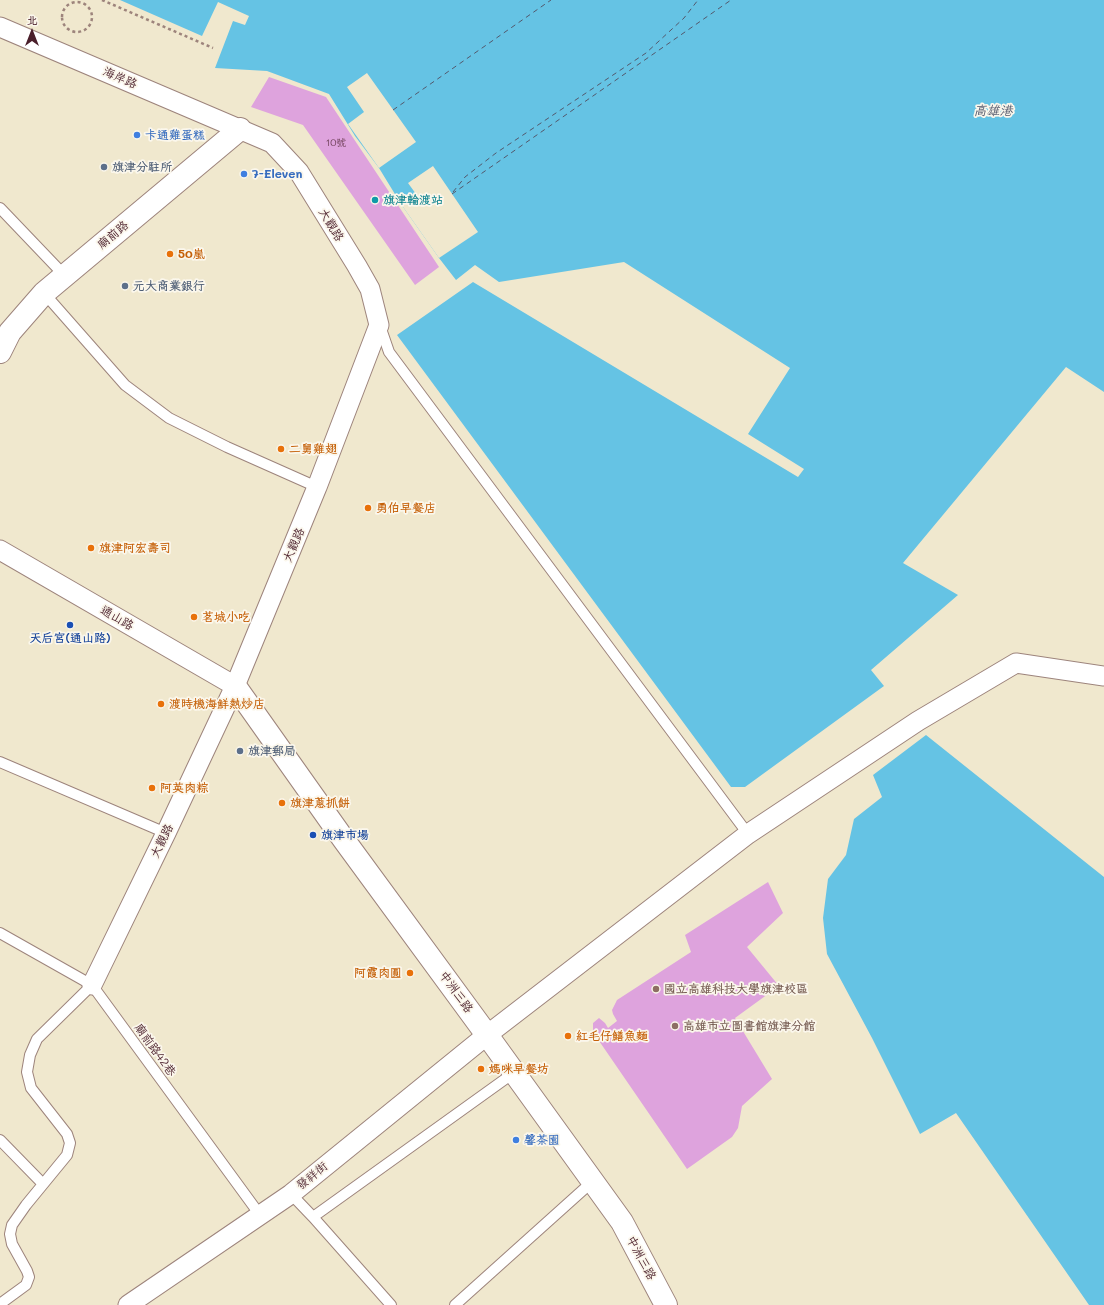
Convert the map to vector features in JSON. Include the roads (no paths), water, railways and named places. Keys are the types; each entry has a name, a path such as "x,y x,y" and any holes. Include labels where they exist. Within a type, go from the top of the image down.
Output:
{"street":[{"name":"海岸路","path":"0,27 240,130"},
{"name":"廟前路","path":"0,352 10,332 44,293 240,130"},
{"name":"大觀路","path":"92,985 235,686 318,487 379,325 370,289 299,172 272,143 240,130"},
{"name":"通山路","path":"0,550 235,686"},
{"name":"發祥街","path":"130,1304 291,1194 488,1035 748,834 918,720 1016,663 1104,676"},
{"name":"中洲三路","path":"235,686 344,840 515,1072 622,1222 666,1305"}],"lane":[{"path":"0,208 65,276"},
{"path":"44,293 124,385 169,418 227,447 318,487"},
{"path":"379,325 389,352 748,834"},
{"path":"0,762 166,833"},
{"name":"廟前路42巷","path":"0,933 92,985 260,1215"},
{"path":"0,1304 26,1285 29,1277 12,1244 10,1234 12,1225 26,1205 68,1155 70,1143 67,1134 31,1088 27,1072 30,1055 37,1039 92,985"},
{"path":"313,1216 515,1072"},
{"path":"0,1140 43,1184"},
{"path":"455,1305 593,1181"},
{"path":"291,1194 313,1216 392,1305"}],"water":[{"name":"高雄港","path":"120,0 1104,0 1104,392 1066,367 903,563 958,595 871,670 884,686 745,787 731,787 397,335 473,282 798,477 804,469 748,434 790,368 624,262 499,282 475,265 456,280 401,204 379,168 355,136 329,94 267,71 215,68 233,21 245,25 249,16 218,2 202,36"},
{"path":"926,735 1104,877 1104,1305 1089,1305 956,1113 920,1134 872,1038 827,954 823,918 828,879 846,855 854,819 882,797 873,775"}],"place":[{"name":"卡通雞蛋糕","path":"137,135"},
{"name":"旗津分駐所","path":"104,167"},
{"name":"7-Eleven","path":"244,174"},
{"name":"旗津輪渡站","path":"375,200"},
{"name":"50嵐","path":"170,254"},
{"name":"元大商業銀行","path":"125,286"},
{"name":"二舅雞翅","path":"281,449"},
{"name":"勇伯早餐店","path":"368,508"},
{"name":"旗津阿宏壽司","path":"91,548"},
{"name":"茗城小吃","path":"194,617"},
{"name":"天后宮(通山路)","path":"70,625"},
{"name":"渡時機海鮮熱炒店","path":"161,704"},
{"name":"旗津郵局","path":"240,751"},
{"name":"阿英肉粽","path":"152,788"},
{"name":"旗津蔥抓餅","path":"282,803"},
{"name":"旗津市場","path":"313,835"},
{"name":"阿霞肉圓","path":"410,973"},
{"name":"國立高雄科技大學旗津校區","path":"656,989"},
{"name":"高雄市立圖書館旗津分館","path":"675,1026"},
{"name":"紅毛仔鱔魚麵","path":"568,1036"},
{"name":"媽咪早餐坊","path":"481,1069"},
{"name":"馨茶園","path":"516,1140"}]}
